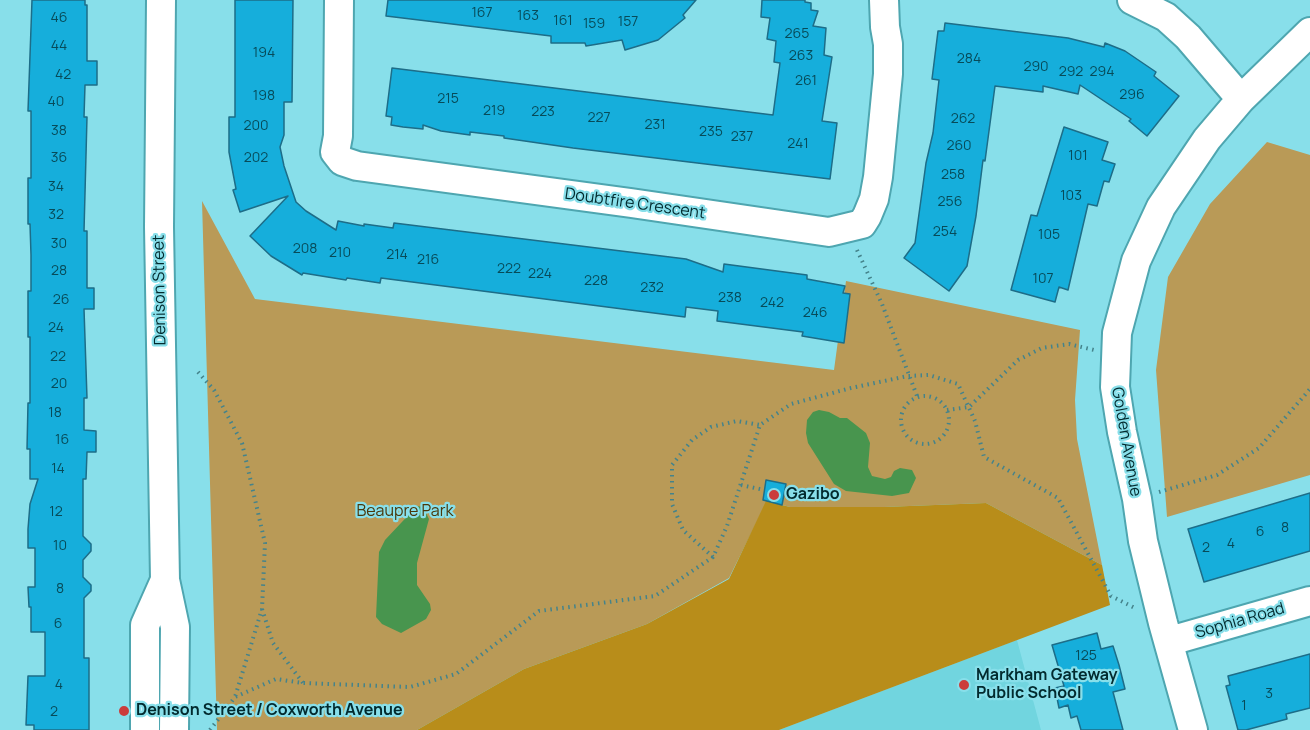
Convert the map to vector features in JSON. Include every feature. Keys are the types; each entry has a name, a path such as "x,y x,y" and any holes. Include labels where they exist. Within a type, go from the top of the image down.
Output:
{"street":[{"name":"Denison Street","path":"160,0 159,227 165,580 175,627 174,730"},
{"name":"Doubtfire Crescent","path":"339,0 338,136 335,152 342,160 357,166 631,202 829,232 847,229"},
{"path":"847,229 862,224 867,216 878,177 888,74 884,0"},
{"path":"1132,0 1166,17 1188,38 1241,99"},
{"name":"Golden Avenue","path":"1193,730 1143,541 1115,387 1117,333 1136,261 1161,207 1208,139 1241,99 1310,32"},
{"name":"Denison Street","path":"145,730 145,625 165,580"},
{"name":"Sophia Road","path":"1166,632 1310,601"}],"path":[{"path":"847,229 882,304 917,396"},
{"path":"947,410 969,407 1018,360 1042,348 1069,344 1115,355"},
{"path":"198,372 214,390 242,443 265,543 262,609 235,697 210,730"},
{"path":"235,697 276,680 410,687 456,674 539,610 655,596 713,557 727,526 760,426 791,404 908,376 929,375 958,384 975,421 984,457 1058,498 1111,596 1166,632"},
{"path":"1137,499 1217,475 1259,448 1310,389"},
{"path":"917,396 934,397 942,402 947,410 948,427 938,441 920,444 905,435 900,420 906,404 917,396"},
{"path":"713,557 683,530 672,504 672,465 692,440 711,427 737,421 760,426"},
{"path":"741,485 764,490"},
{"path":"262,609 273,643 303,683"}],"shaded area":[{"path":"819,410 840,418 847,418 866,433 870,443 868,467 872,476 885,479 891,477 894,471 900,468 912,470 916,478 909,493 892,496 846,491 834,484 808,443 807,420 813,412"},
{"path":"766,501 790,507 884,507 986,503 1102,565 1110,605 779,730 417,730 524,669 647,624 729,579"},
{"path":"417,506 423,507 429,519 417,563 417,585 430,604 431,610 426,619 401,633 382,624 376,617 379,552 385,540"},
{"name":"Markham Gateway Public School","path":"1017,640 1041,730 779,730"}],"green space":[{"path":"1267,142 1310,155 1310,475 1167,517 1156,370 1168,277 1210,204"},
{"name":"Beaupre Park","path":"202,201 255,299 834,370 846,281 1080,330 1075,400 1077,439 1102,565 986,503 884,507 790,507 767,501 729,578 647,624 524,669 417,730 217,730"}],"building":[{"path":"32,0 85,0 85,5 87,5 87,61 97,61 97,85 85,85 84,117 87,117 84,231 87,231 87,288 94,288 94,309 84,309 87,398 84,398 84,430 96,431 96,452 87,452 86,479 83,479 83,536 91,544 91,551 83,560 83,577 91,585 91,591 84,598 84,658 89,658 89,730 34,730 34,725 26,725 28,676 45,676 45,632 31,632 28,587 35,587 35,548 28,548 28,529 30,504 38,479 30,479 30,449 27,449 28,403 30,403 28,291 31,291 28,178 31,178 31,111 28,111"},
{"path":"235,0 293,0 292,102 284,102 284,135 280,147 296,202 336,230 338,221 393,228 394,223 686,259 723,272 724,264 807,275 807,279 845,286 843,293 850,294 844,343 802,336 803,332 717,321 718,311 686,307 685,317 381,278 380,283 303,273 302,275 271,256 250,236 288,196 240,212 233,190 236,189 229,152 229,117 235,117"},
{"path":"388,0 696,0 683,15 685,18 658,40 625,50 622,40 586,46 585,43 551,43 551,36 386,16"},
{"path":"762,0 805,0 811,3 811,10 818,11 813,26 826,28 824,55 832,57 822,121 837,123 830,179 573,148 504,138 504,136 470,132 470,135 441,131 423,125 423,129 403,127 391,125 392,117 386,116 392,68 773,115 780,63 774,62 776,41 767,39 770,18 761,17"},
{"path":"945,23 1068,38 1104,47 1105,43 1125,51 1156,72 1154,76 1179,96 1147,136 1129,121 1131,119 1080,85 1078,94 1043,86 1043,92 995,86 967,266 949,291 904,258 915,243 939,80 932,79 938,31 944,31"},
{"path":"1064,127 1108,142 1102,160 1115,164 1109,182 1104,181 1097,206 1088,204 1068,290 1059,287 1055,302 1011,290 1031,215 1037,216"},
{"name":"Gazibo","path":"766,480 786,484 782,505 763,500"},
{"path":"1310,493 1310,551 1204,582 1188,529"},
{"path":"1097,633 1101,649 1113,646 1119,665 1125,689 1113,692 1123,730 1081,730 1077,716 1071,718 1068,705 1059,708 1055,688 1064,686 1052,645"},
{"path":"1310,654 1310,708 1286,714 1287,719 1238,730 1226,686 1230,685 1228,676"}],"place":[{"name":"Gazibo","path":"774,495"},
{"name":"Markham Gateway Public School","path":"964,685"},
{"name":"Denison Street / Coxworth Avenue","path":"124,711"}]}
